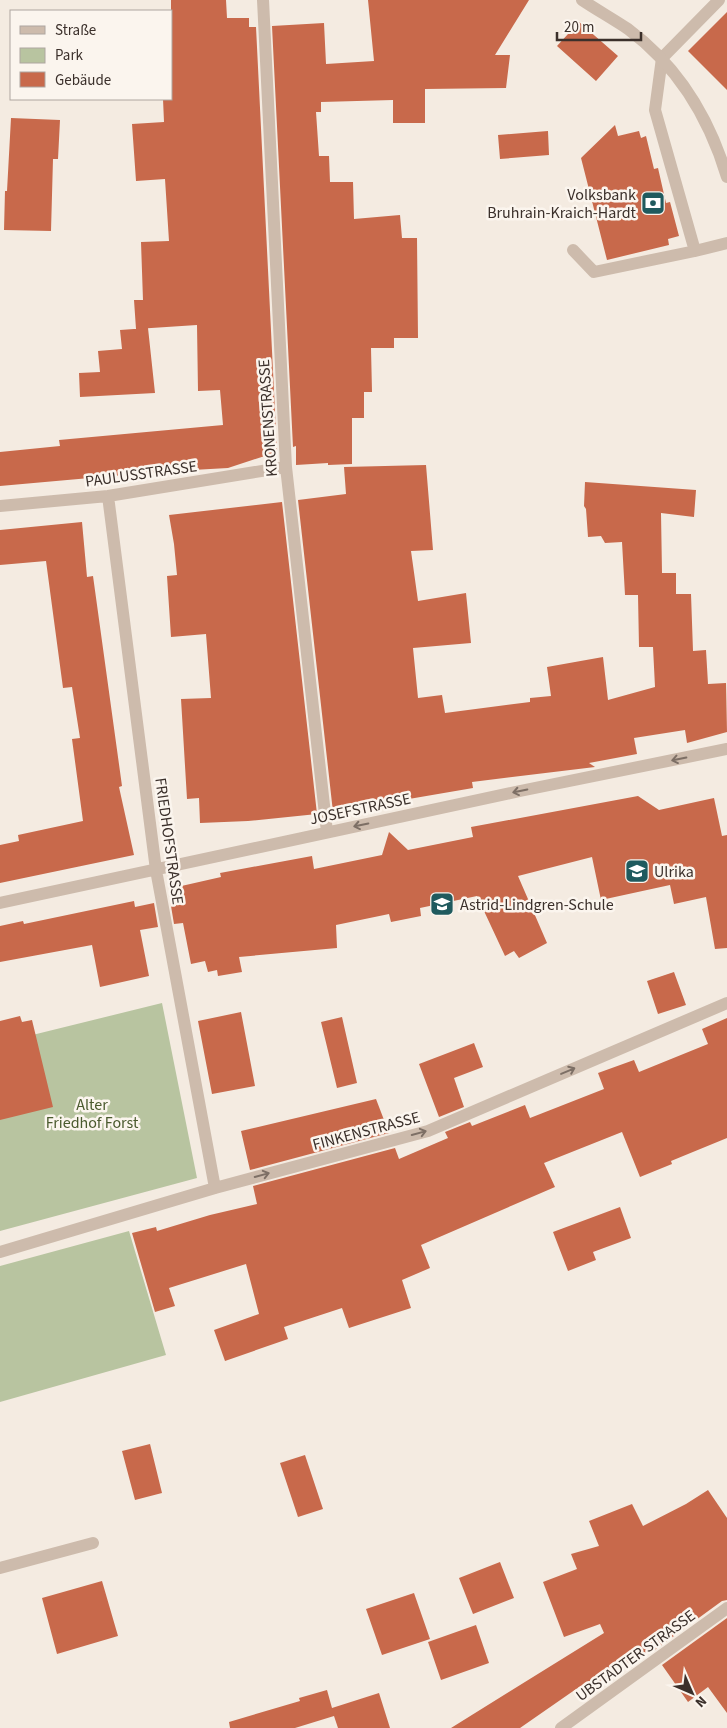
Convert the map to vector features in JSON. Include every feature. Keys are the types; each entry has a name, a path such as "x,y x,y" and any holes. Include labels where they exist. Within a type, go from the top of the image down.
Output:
{"street":[{"name":"KRONENSTRASSE","path":"263,0 286,467 328,832"},
{"path":"582,0 628,30 662,58 693,98 718,147 727,177"},
{"path":"695,252 655,110 662,58 720,0"},
{"path":"573,250 594,272 695,252 727,243"},
{"name":"PAULUSSTRASSE","path":"0,506 108,496 286,467"},
{"name":"FRIEDHOFSTRASSE","path":"108,496 156,870 214,1188"},
{"name":"JOSEFSTRASSE","path":"0,903 727,749"},
{"name":"FINKENSTRASSE","path":"0,1252 214,1188 428,1131 727,1003"},
{"path":"0,1568 93,1543"},
{"name":"UBSTADTER STRASSE","path":"562,1728 727,1608"}],"green space":[{"name":"Alter Friedhof Forst","path":"162,1003 197,1178 0,1231 0,1043"},
{"path":"129,1231 166,1355 0,1402 0,1266"}],"building":[{"path":"171,0 226,0 227,18 249,18 249,27 256,27 277,452 228,468 157,472 0,486 0,452 60,446 59,440 223,425 220,390 198,391 197,325 136,329 134,300 143,300 141,242 169,241 165,179 136,181 132,124 164,122 163,100 172,100"},
{"path":"368,0 529,0 495,55 510,55 506,88 425,89 425,123 393,123 393,100 321,102 321,112 316,112 319,156 329,156 330,182 353,182 354,219 400,215 402,238 417,238 418,338 394,338 394,348 371,348 372,392 364,392 364,418 352,418 352,464 296,465 296,446 293,447 272,26 324,23 326,64 374,61"},
{"path":"727,12 727,90 688,51"},
{"path":"579,22 618,56 596,81 557,46"},
{"path":"11,118 60,120 58,159 53,159 51,231 4,230"},
{"path":"615,125 618,136 639,131 641,138 646,136 654,169 658,168 666,203 670,202 679,236 668,239 669,245 607,260 581,158"},
{"path":"548,131 549,155 500,159 498,135"},
{"path":"148,328 155,393 80,397 79,373 100,372 98,351 122,349 120,330"},
{"path":"426,465 433,550 411,551 418,601 466,593 471,643 413,648 418,698 442,695 445,713 530,702 530,698 551,696 547,667 603,657 608,700 655,687 653,647 639,647 638,595 625,595 622,542 605,543 601,536 588,537 586,509 584,506 585,482 696,490 694,517 661,513 662,573 676,573 676,594 691,594 693,651 706,650 708,684 726,683 727,732 687,743 685,730 634,738 637,754 589,763 595,767 472,782 473,788 333,812 298,500 346,494 344,467"},
{"path":"282,502 317,814 248,821 200,823 199,798 187,799 181,699 211,698 206,634 171,637 167,576 177,575 169,515"},
{"path":"82,522 87,577 93,576 122,786 119,787 134,855 0,883 0,845 19,841 18,835 83,821 72,739 80,738 72,687 63,688 46,561 0,565 0,530"},
{"path":"638,796 659,810 714,798 722,836 727,835 727,948 715,949 706,897 674,904 670,885 601,900 592,857 518,876 547,943 519,958 514,951 505,956 477,896 420,908 421,916 391,922 389,914 336,925 337,948 239,957 242,972 218,976 217,970 208,972 205,961 191,964 183,923 174,924 170,900 179,898 177,887 221,877 220,873 312,856 314,869 382,855 389,832 408,850 473,837 471,827"},
{"path":"134,901 135,907 154,903 158,927 140,930 149,976 100,987 92,945 0,962 0,926 23,921 24,924"},
{"path":"674,972 686,1005 658,1014 647,981"},
{"path":"241,1012 255,1086 212,1094 198,1021"},
{"path":"20,1016 22,1022 32,1020 53,1107 0,1120 0,1021"},
{"path":"342,1017 357,1083 337,1088 321,1022"},
{"path":"727,1018 727,1138 671,1161 672,1164 640,1177 622,1132 544,1163 555,1187 421,1245 430,1268 402,1280 411,1308 349,1328 342,1308 284,1327 288,1339 225,1361 214,1330 259,1314 246,1264 169,1288 175,1306 155,1312 132,1233 156,1227 157,1231 210,1215 257,1204 253,1186 395,1148 399,1159 448,1138 445,1132 470,1122 472,1126 525,1105 530,1118 604,1089 598,1073 634,1060 639,1072 708,1044 702,1029"},
{"path":"474,1043 483,1067 454,1078 464,1107 439,1117 419,1064"},
{"path":"376,1099 389,1133 250,1170 241,1131"},
{"path":"620,1207 631,1238 593,1252 596,1260 568,1271 553,1232"},
{"path":"150,1444 162,1493 135,1500 122,1451"},
{"path":"305,1455 323,1509 298,1517 280,1463"},
{"path":"708,1490 727,1518 727,1600 722,1601 652,1652 650,1650 609,1675 610,1677 584,1696 579,1687 520,1728 451,1728 604,1633 600,1624 564,1637 543,1582 577,1569 571,1554 599,1546 589,1521 632,1504 643,1526 686,1504"},
{"path":"500,1562 514,1598 473,1614 459,1578"},
{"path":"102,1581 118,1636 57,1654 42,1598"},
{"path":"414,1593 430,1639 382,1655 366,1609"},
{"path":"727,1618 727,1713 708,1687 688,1702 662,1665"},
{"path":"476,1625 489,1663 441,1680 428,1642"},
{"path":"327,1690 332,1708 379,1693 390,1728 338,1728 334,1716 295,1728 230,1728 229,1722 300,1701 299,1698"}],"place":[{"name":"Volksbank Bruhrain-Kraich-Hardt","path":"653,203"},
{"name":"Ulrika","path":"637,871"},
{"name":"Astrid-Lindgren-Schule","path":"442,904"}]}
